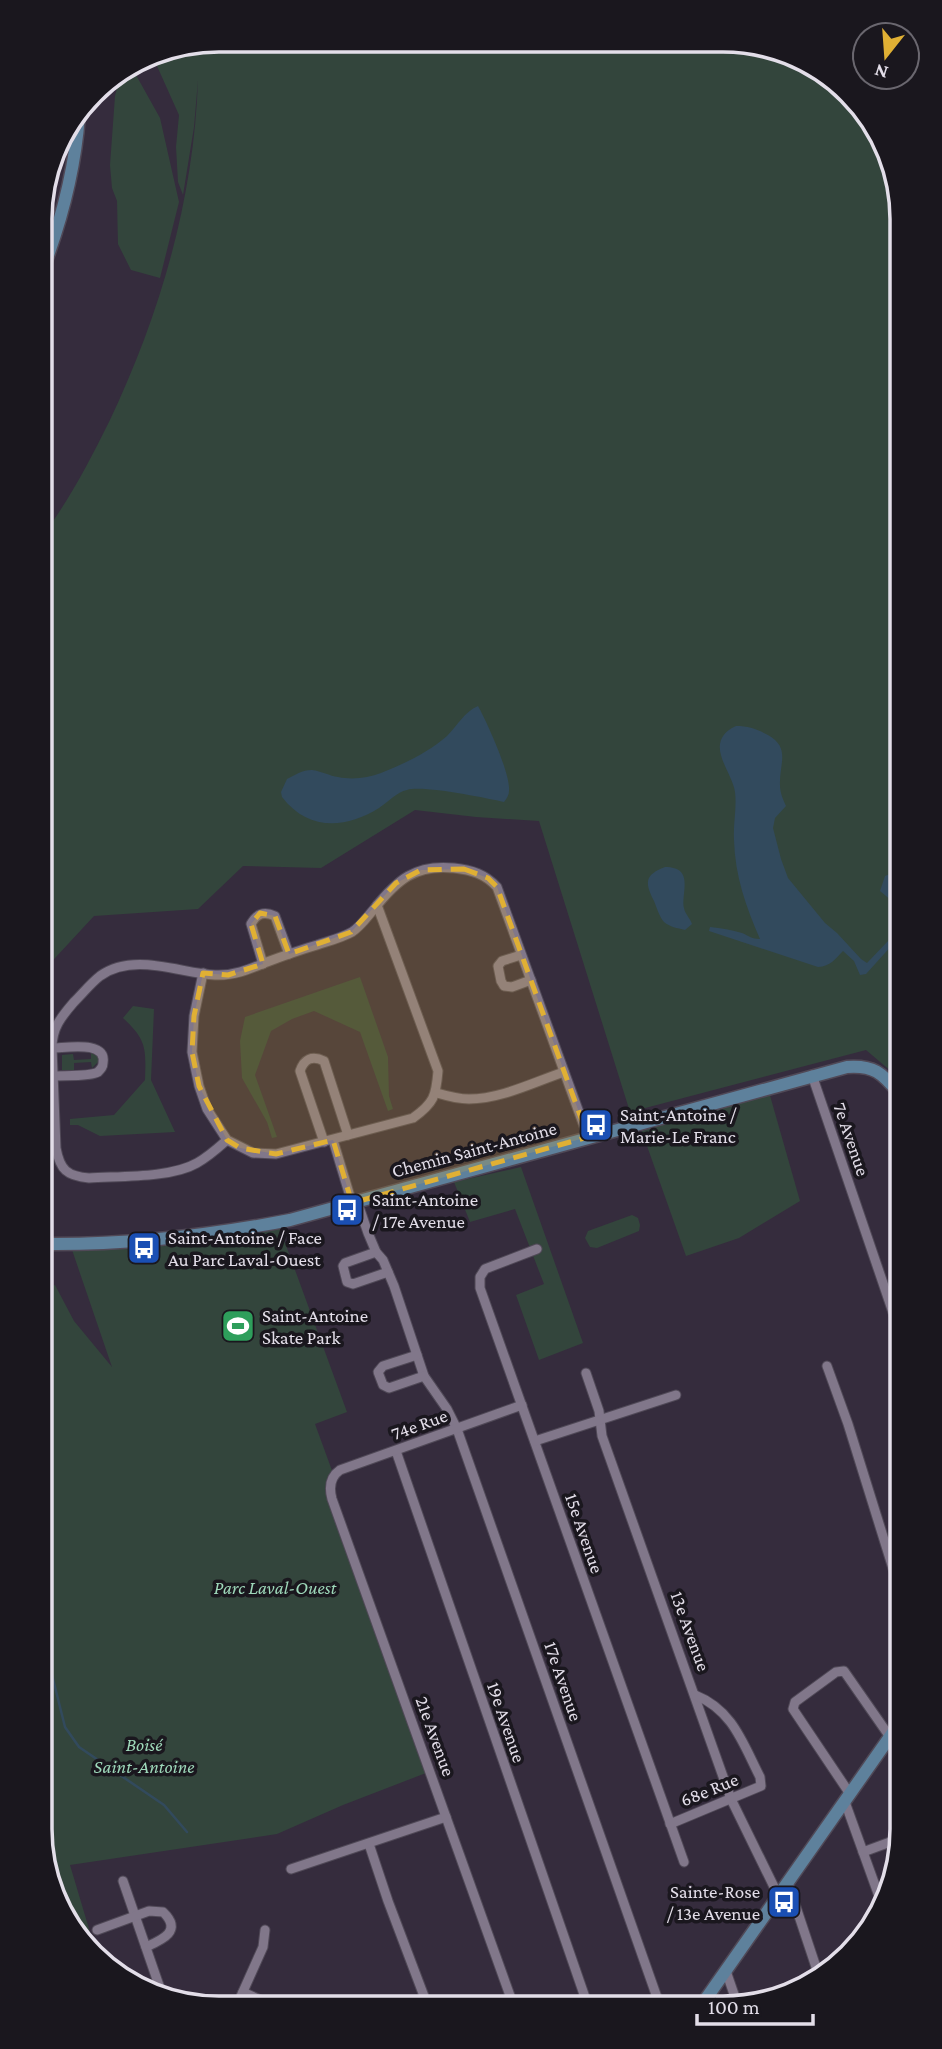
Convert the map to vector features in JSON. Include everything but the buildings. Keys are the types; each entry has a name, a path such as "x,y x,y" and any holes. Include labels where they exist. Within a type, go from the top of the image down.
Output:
{"street":[{"path":"53,242 65,200 76,135"},
{"path":"52,1034 64,1013 102,975 124,967 149,965 202,974 228,975 351,932 396,883 421,870 450,868 477,873 488,878 497,887 587,1137"},
{"path":"202,974 192,1037 194,1069 207,1109 227,1140 253,1153 276,1154 413,1118 428,1107 437,1093 438,1071 377,905"},
{"path":"263,964 251,924 260,913 275,916 289,954"},
{"path":"522,955 502,961 498,966 501,981 505,986 512,987 531,980"},
{"path":"52,1048 92,1047 98,1049 104,1061 102,1068 96,1073 53,1076"},
{"name":"17e Avenue","path":"348,1135 324,1061 317,1057 308,1058 300,1071 354,1202 388,1272 424,1376 457,1429 657,1996"},
{"path":"52,1061 59,1163 77,1177 155,1174 183,1170 197,1163 227,1140"},
{"name":"Chemin Saint-Antoine","path":"52,1244 146,1242 290,1220 847,1067 861,1066 882,1073 889,1082"},
{"path":"437,1093 464,1098 488,1096 564,1072"},
{"name":"7e Avenue","path":"812,1075 889,1302"},
{"name":"15e Avenue","path":"537,1250 485,1269 480,1283 684,1861"},
{"path":"376,1252 345,1263 343,1271 347,1282 353,1284 388,1272"},
{"path":"418,1354 383,1366 378,1372 383,1385 390,1388 424,1376"},
{"path":"827,1366 889,1556"},
{"name":"13e Avenue","path":"586,1373 599,1411 607,1448 731,1799 778,1895"},
{"path":"535,1441 676,1395"},
{"name":"74e Rue","path":"332,1480 341,1470 522,1405"},
{"name":"19e Avenue","path":"396,1451 585,1996"},
{"name":"21e Avenue","path":"332,1480 332,1499 510,1996"},
{"path":"877,1892 848,1798 793,1709 795,1702 836,1672 844,1671 889,1736"},
{"name":"68e Rue","path":"670,1824 761,1786 760,1777 731,1721 710,1701 695,1695"},
{"path":"708,1996 889,1738"},
{"path":"290,1869 446,1816"},
{"path":"863,1852 889,1843"},
{"path":"369,1844 424,1996"},
{"path":"123,1881 159,1985"},
{"path":"788,1883 816,1967"},
{"path":"97,1930 155,1910 163,1912 169,1917 170,1933 163,1940 146,1947"},
{"path":"241,1996 263,1947 265,1930"},
{"path":"726,1971 734,1995"},
{"path":"243,1992 252,1996"}],"highlighted area":[{"path":"464,869 488,878 497,887 588,1137 352,1203 333,1140 276,1154 240,1148 227,1140 199,1086 192,1052 194,1016 203,973 228,975 263,964 251,924 260,913 275,916 289,954 351,932 396,883 421,870"}],"green space":[{"path":"220,52 722,52 776,61 796,70 832,94 855,118 877,156 884,177 890,220 889,1070 866,1050 630,1112 539,821 415,810 321,868 243,866 198,909 94,916 53,961 53,521 86,466 127,381 159,298 182,212 190,169 195,124 198,80 194,127 183,195 178,182 176,147 179,115 157,66 187,56"},
{"path":"136,75 160,118 179,202 160,278 131,270 118,244 117,201 112,188 110,165 117,89"},
{"path":"360,977 388,1057 389,1096 393,1109 388,1111 360,1032 314,1011 271,1031 255,1075 277,1137 272,1138 267,1122 242,1078 240,1041 245,1017"},
{"path":"133,1006 154,1009 151,1080 175,1132 100,1136 78,1125 70,1125 70,1119 114,1115 145,1080 141,1039 123,1018"},
{"path":"91,1052 98,1056 99,1061 92,1068 91,1062 74,1063 74,1070 62,1070 62,1055 73,1054 74,1060 91,1059"},
{"path":"769,1092 800,1201 739,1238 686,1256 641,1129"},
{"path":"521,1167 583,1343 539,1360 516,1295 544,1284 515,1209 470,1222 454,1182"},
{"path":"632,1215 638,1218 639,1231 597,1248 590,1247 585,1238 588,1231"},
{"path":"276,1218 347,1412 315,1424 334,1476 329,1486 426,1773 277,1834 70,1865 91,1935 65,1893 58,1872 52,1829 52,1286 55,1285 74,1321 112,1367 70,1244 146,1242"}],"water":[{"path":"478,706 509,783 508,796 504,802 415,789 400,793 366,815 340,823 328,823 303,816 282,797 281,792 287,779 305,771 354,778 376,775 398,766 440,742 465,715"},
{"path":"736,726 753,728 768,735 779,745 782,751 780,788 786,806 775,818 773,828 788,878 825,923 867,963 890,940 890,948 866,974 860,975 854,961 843,951 829,964 818,967 709,931 710,927 760,939 739,879 734,840 735,792 720,753 722,738"},
{"path":"665,867 680,871 685,882 684,908 692,924 685,930 664,922 649,889 650,877"},
{"path":"890,874 890,899 880,891 885,876"}],"waterway":[{"path":"52,1675 65,1727 79,1747 164,1805 187,1832"}],"place":[{"name":"Saint-Antoine / Marie-Le Franc","path":"596,1125"},
{"name":"Saint-Antoine / 17e Avenue","path":"347,1210"},
{"name":"Saint-Antoine / Face Au Parc Laval-Ouest","path":"144,1248"},
{"name":"Saint-Antoine Skate Park","path":"238,1326"},
{"name":"Sainte-Rose / 13e Avenue","path":"784,1902"}],"park label":[{"name":"Parc Laval-Ouest","path":"275,1587"},
{"name":"Boisé Saint-Antoine","path":"144,1755"}]}
